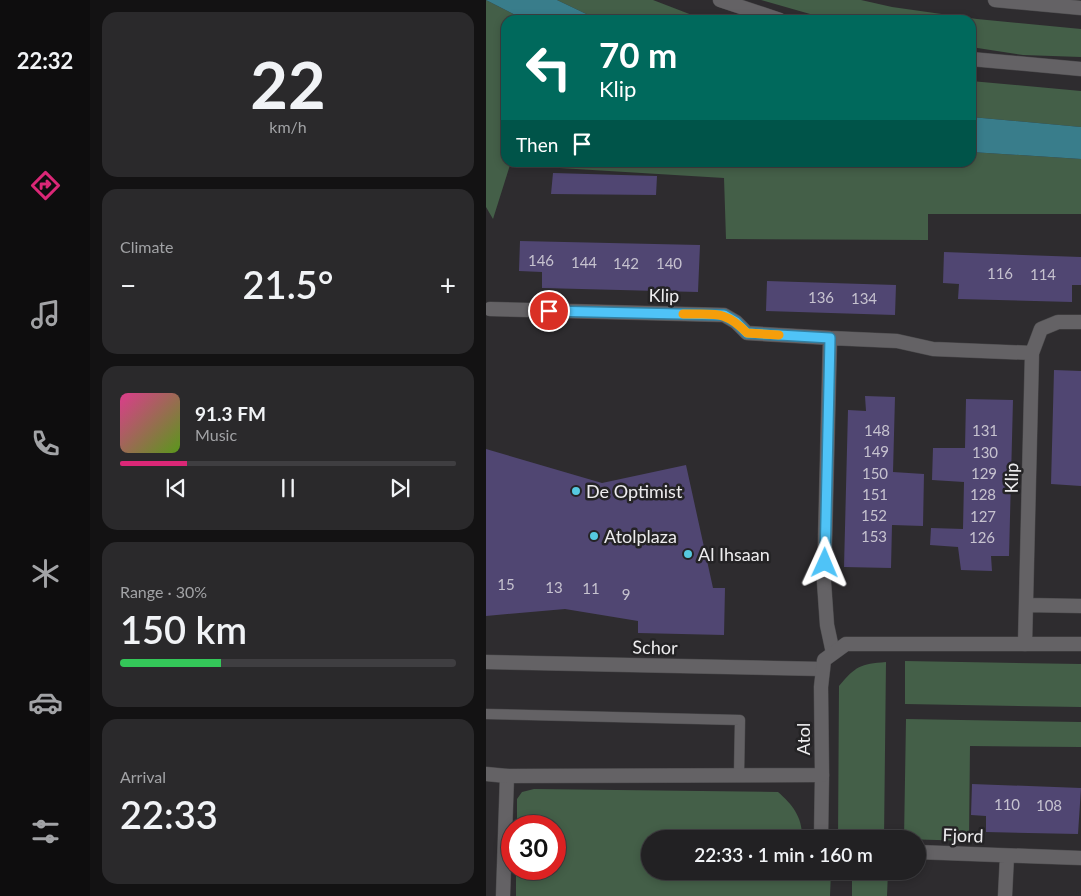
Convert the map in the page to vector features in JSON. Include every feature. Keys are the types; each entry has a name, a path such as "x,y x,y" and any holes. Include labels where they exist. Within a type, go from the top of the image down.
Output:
{"street":[{"path":"720,0 765,15"},
{"path":"994,0 1081,8"},
{"path":"976,59 1081,69"},
{"name":"Klip","path":"490,310 724,315 736,322 747,333 897,340 933,349 1032,353"},
{"name":"Klip","path":"1025,644 1032,353 1041,329 1058,322 1081,322"},
{"path":"830,338 824,582 827,625 833,653 846,644 1081,644"},
{"path":"1026,605 1081,606"},
{"name":"Atol","path":"486,774 507,776 822,775 821,687 824,660 833,653"},
{"name":"Schor","path":"486,662 823,669"},
{"path":"821,830 822,775"},
{"path":"503,896 507,776"},
{"name":"Fjord","path":"926,852 1081,858"},
{"name":"Fjord","path":"1005,896 1007,856"}],"lane":[{"path":"486,714 740,720 739,775"}],"green space":[{"path":"486,0 515,15 501,15 501,167 509,167 493,219 486,207"},
{"path":"557,0 653,0 692,15 588,15"},
{"path":"761,0 861,0 892,7 949,15 814,15"},
{"path":"976,19 1081,29 1081,57 1023,55 976,48"},
{"path":"976,81 1081,91 1081,127 976,117"},
{"path":"976,152 1081,159 1081,214 928,214 928,240 726,239 724,178 543,167 976,167"},
{"path":"905,661 1081,664 1081,707 905,704"},
{"path":"886,662 884,830 838,830 839,686 854,670 870,664"},
{"path":"906,719 1081,722 1081,747 970,746 969,841 926,840 926,830 904,830"},
{"path":"534,789 778,792 796,812 802,830 641,830 641,880 831,880 830,896 516,896 516,880 566,880 566,815 517,815 517,799 522,792"},
{"path":"852,880 888,880 887,896 852,896"}],"water":[{"path":"486,0 557,0 588,15 515,15"},
{"path":"976,117 1081,127 1081,159 976,152"}],"building":[{"path":"553,173 657,176 656,195 551,194"},
{"path":"520,241 700,245 698,292 542,288 542,272 519,271"},
{"path":"944,252 1081,257 1081,285 1072,285 1072,302 958,299 959,284 943,283"},
{"path":"767,281 896,285 895,315 766,311"},
{"path":"1054,370 1081,371 1081,486 1051,484"},
{"path":"865,396 895,397 893,472 924,474 923,526 892,525 891,568 844,567 848,410 866,411"},
{"path":"966,399 1013,400 1009,556 991,556 992,571 961,570 958,547 930,545 931,528 963,529 964,482 932,480 933,448 965,448"},
{"name":"Atolplaza","path":"486,449 602,483 686,465 713,588 725,588 724,635 638,633 638,621 565,609 486,616"},
{"path":"972,784 1081,788 1078,834 986,832 986,816 971,815"}],"slow traffic":[{"path":"683,314 724,315 736,322 747,333 779,335"}],"place":[{"name":"De Optimist","path":"576,491"},
{"name":"Atolplaza","path":"594,536"},
{"name":"Al Ihsaan","path":"688,554"}],"route":[{"path":"549,311 724,315 736,322 747,333 830,338 825,563"}]}
